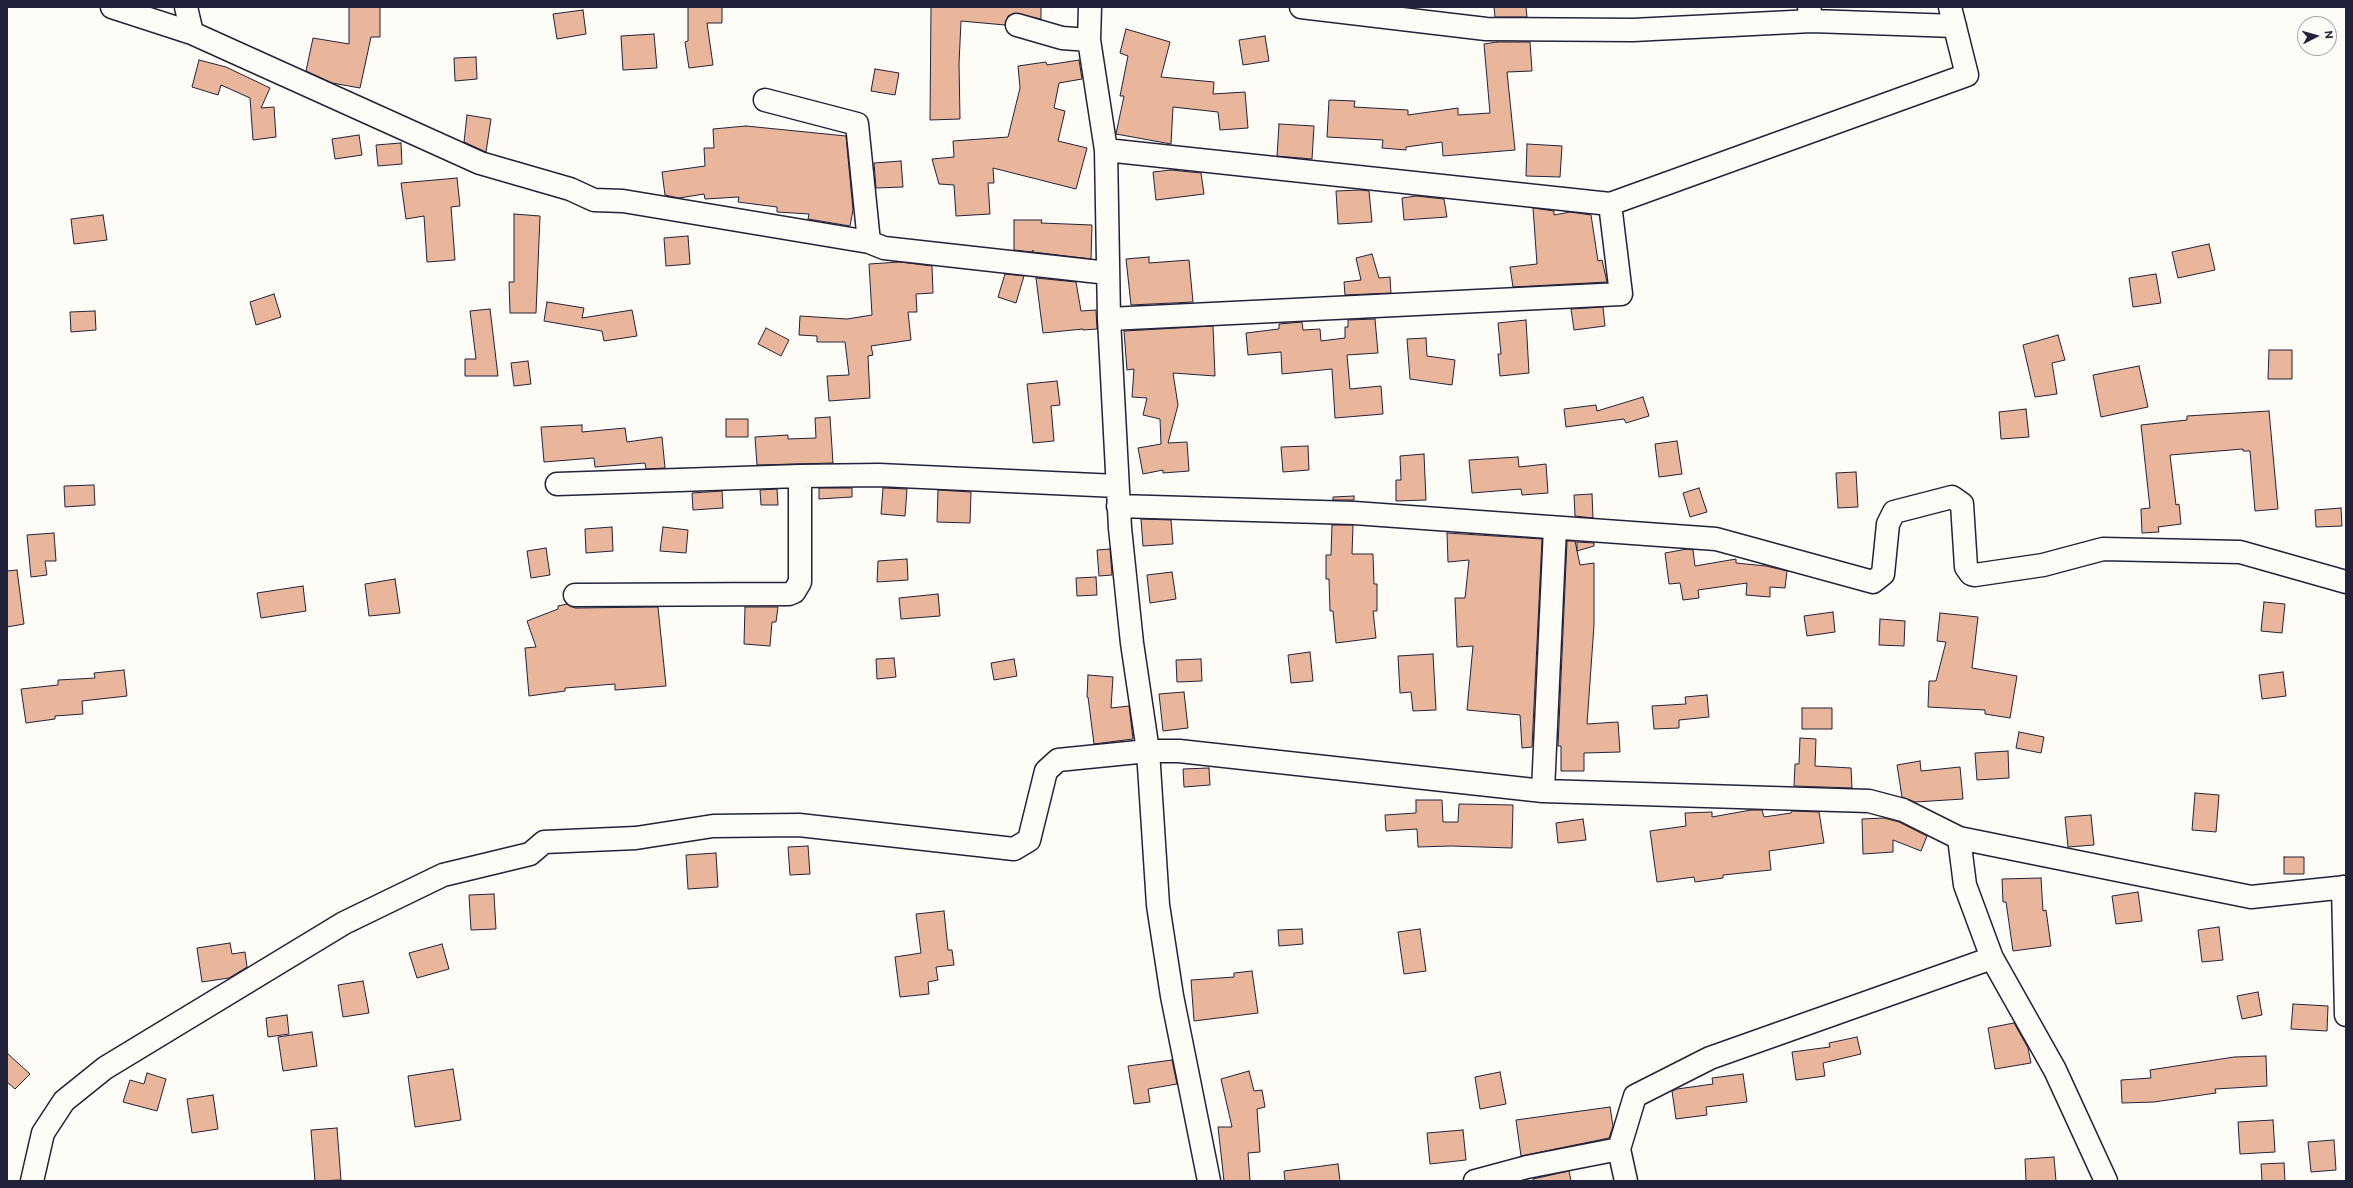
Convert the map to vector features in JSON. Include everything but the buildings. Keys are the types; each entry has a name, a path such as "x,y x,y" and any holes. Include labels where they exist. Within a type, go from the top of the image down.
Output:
{"street":[{"path":"112,7 192,33 480,163 570,189 594,200 623,201 869,242 884,248 1108,273"},
{"path":"186,7 192,33"},
{"path":"1090,7 1089,40 1106,150 1109,319 1118,496 1132,643 1148,750 1158,905 1172,996 1209,1181"},
{"path":"1106,150 1610,204 1967,75 1952,17 1811,14 1633,30 1486,29 1301,7"},
{"path":"1017,25 1062,38 1089,40"},
{"path":"765,100 857,124 869,242"},
{"path":"1109,319 1621,294 1610,204"},
{"path":"557,484 800,476 879,475 1118,496 1716,539 1873,582 1883,574 1888,524 1894,512 1952,497 1962,504 1966,567 1970,574 1975,575 2043,565 2103,549 2240,552 2346,582"},
{"path":"575,595 789,594 794,592 800,582 800,476"},
{"path":"1543,791 1555,528"},
{"path":"32,1181 43,1133 64,1101 105,1068 344,923 443,875 530,854 544,842 636,838 713,826 799,825 1014,849 1029,840 1046,772 1058,760 1148,750 1179,751 1543,791 1869,801 1903,810 1959,838 2251,897 2345,887 2346,1015"},
{"path":"1959,838 1965,885 1992,958 2055,1070 2106,1181"},
{"path":"1626,1181 1619,1149 1635,1096 1710,1058 1992,958"},
{"path":"1475,1181 1528,1174 1619,1149"}]}
